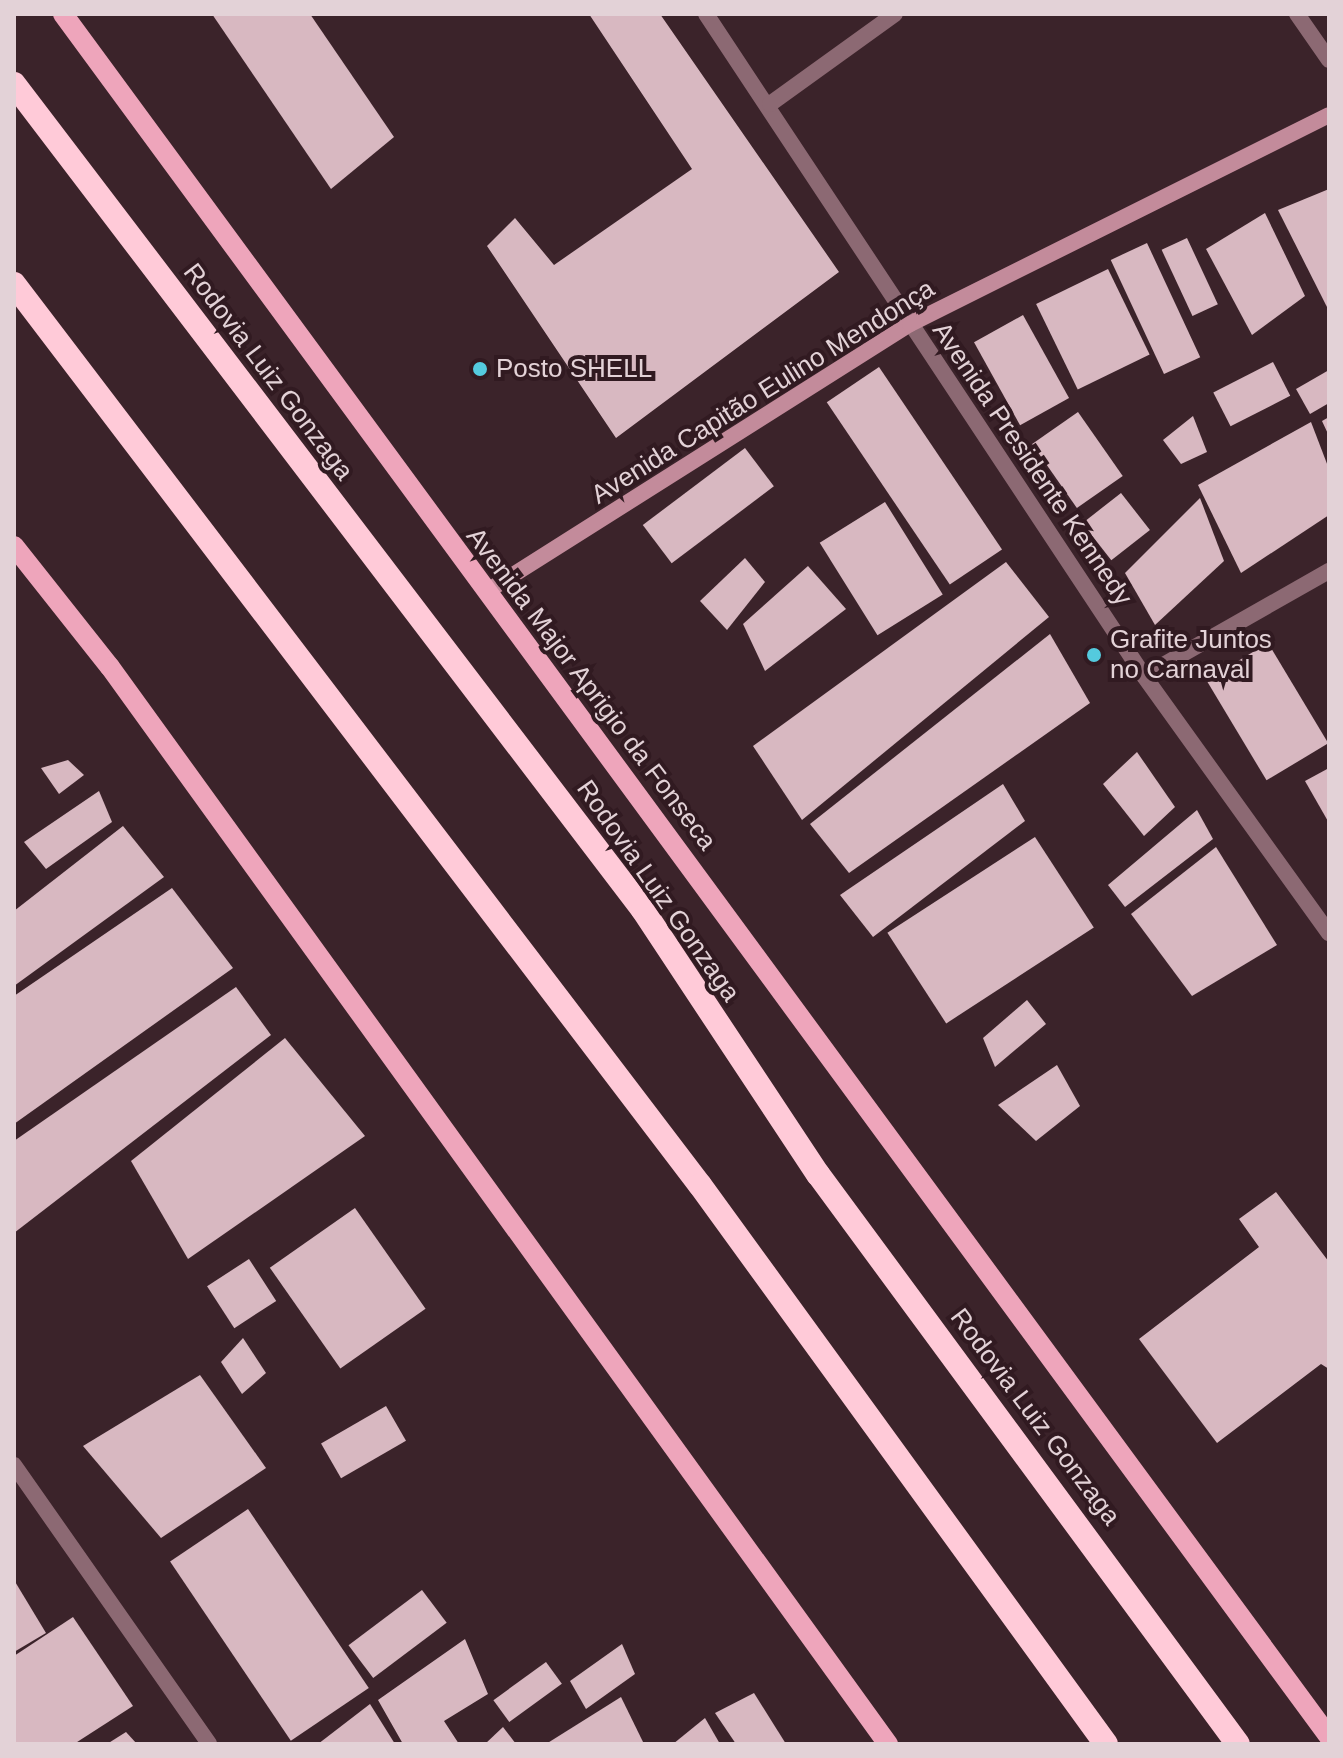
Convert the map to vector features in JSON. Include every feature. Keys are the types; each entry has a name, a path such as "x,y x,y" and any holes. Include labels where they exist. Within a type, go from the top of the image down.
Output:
{"highway":[{"name":"Rodovia Luiz Gonzaga","path":"14,84 643,910 818,1174 1238,1744"},
{"path":"14,284 700,1185 1106,1744"}],"main road":[{"name":"Avenida Major Aprigio da Fonseca","path":"63,14 1329,1737"},
{"name":"Avenida Capitão Eulino Mendonça","path":"486,592 910,324 1329,115"},
{"path":"14,546 110,667 888,1744"}],"street":[{"name":"Avenida Presidente Kennedy","path":"706,14 770,104 910,324 1144,676 1329,933"},
{"path":"770,104 895,14"},
{"path":"1297,14 1329,60"},
{"path":"1144,676 1329,571"},
{"path":"14,1465 209,1744"}],"building":[{"path":"212,14 310,14 394,137 331,189"},
{"path":"589,14 660,14 839,272 616,438 487,246 515,218 554,265 692,169"},
{"path":"1329,189 1329,311 1278,210"},
{"path":"1265,213 1305,296 1252,335 1206,249"},
{"path":"1187,238 1218,304 1192,316 1162,250"},
{"path":"1147,243 1200,357 1164,374 1111,260"},
{"path":"1108,269 1150,354 1078,389 1036,304"},
{"path":"1023,315 1069,398 1020,425 974,342"},
{"path":"1273,362 1290,396 1231,426 1213,392"},
{"path":"879,367 1002,549 950,585 827,402"},
{"path":"1329,370 1329,403 1310,414 1296,389"},
{"path":"1078,412 1123,476 1077,508 1032,444"},
{"path":"1193,416 1207,452 1181,464 1163,440"},
{"path":"1329,417 1329,436 1322,421"},
{"path":"1311,422 1329,469 1329,515 1241,573 1198,485"},
{"path":"745,448 774,486 672,563 643,525"},
{"path":"1121,493 1150,530 1111,560 1082,523"},
{"path":"1200,498 1224,561 1155,625 1125,573"},
{"path":"885,502 943,594 877,635 820,543"},
{"path":"745,558 765,582 727,630 700,601"},
{"path":"1006,562 1049,617 802,820 753,746"},
{"path":"808,566 846,609 765,671 743,624"},
{"path":"1050,634 1090,703 849,873 810,824"},
{"path":"1268,643 1328,743 1267,780 1206,680"},
{"path":"1137,752 1175,807 1144,836 1103,784"},
{"path":"68,760 84,775 59,794 41,768"},
{"path":"1329,768 1329,823 1305,781"},
{"path":"1003,784 1025,821 873,937 840,895"},
{"path":"99,791 112,822 46,869 24,842"},
{"path":"1197,810 1213,839 1125,907 1108,885"},
{"path":"123,826 164,877 14,986 14,911"},
{"path":"1035,837 1094,928 946,1023 887,933"},
{"path":"1216,847 1277,945 1192,996 1131,914"},
{"path":"172,888 233,968 14,1124 14,996"},
{"path":"236,987 271,1035 14,1233 14,1141"},
{"path":"1027,1000 1046,1024 995,1067 983,1038"},
{"path":"285,1038 365,1136 188,1259 131,1161"},
{"path":"1057,1065 1080,1106 1036,1141 998,1105"},
{"path":"1276,1192 1329,1262 1329,1369 1321,1364 1217,1443 1139,1339 1259,1247 1239,1219"},
{"path":"355,1208 426,1309 340,1368 270,1268"},
{"path":"249,1259 276,1301 234,1328 207,1286"},
{"path":"243,1338 266,1373 242,1394 221,1362"},
{"path":"200,1375 266,1468 161,1538 83,1446"},
{"path":"386,1406 406,1441 341,1478 321,1444"},
{"path":"248,1509 369,1688 291,1741 170,1562"},
{"path":"14,1580 46,1633 14,1652"},
{"path":"422,1590 447,1623 373,1678 349,1645"},
{"path":"73,1617 133,1706 74,1744 14,1744 14,1656"},
{"path":"465,1639 488,1694 444,1721 459,1744 403,1744 378,1700"},
{"path":"622,1644 635,1674 586,1709 570,1681"},
{"path":"546,1662 562,1684 509,1722 493,1700"},
{"path":"754,1693 786,1744 736,1744 715,1713"},
{"path":"621,1697 644,1744 546,1744"},
{"path":"370,1704 395,1744 318,1744"},
{"path":"705,1718 720,1744 673,1744"},
{"path":"503,1727 516,1744 485,1744"},
{"path":"126,1732 137,1744 107,1744"}],"place":[{"name":"Posto SHELL","path":"480,369"},
{"name":"Grafite Juntos no Carnaval","path":"1094,655"}]}
